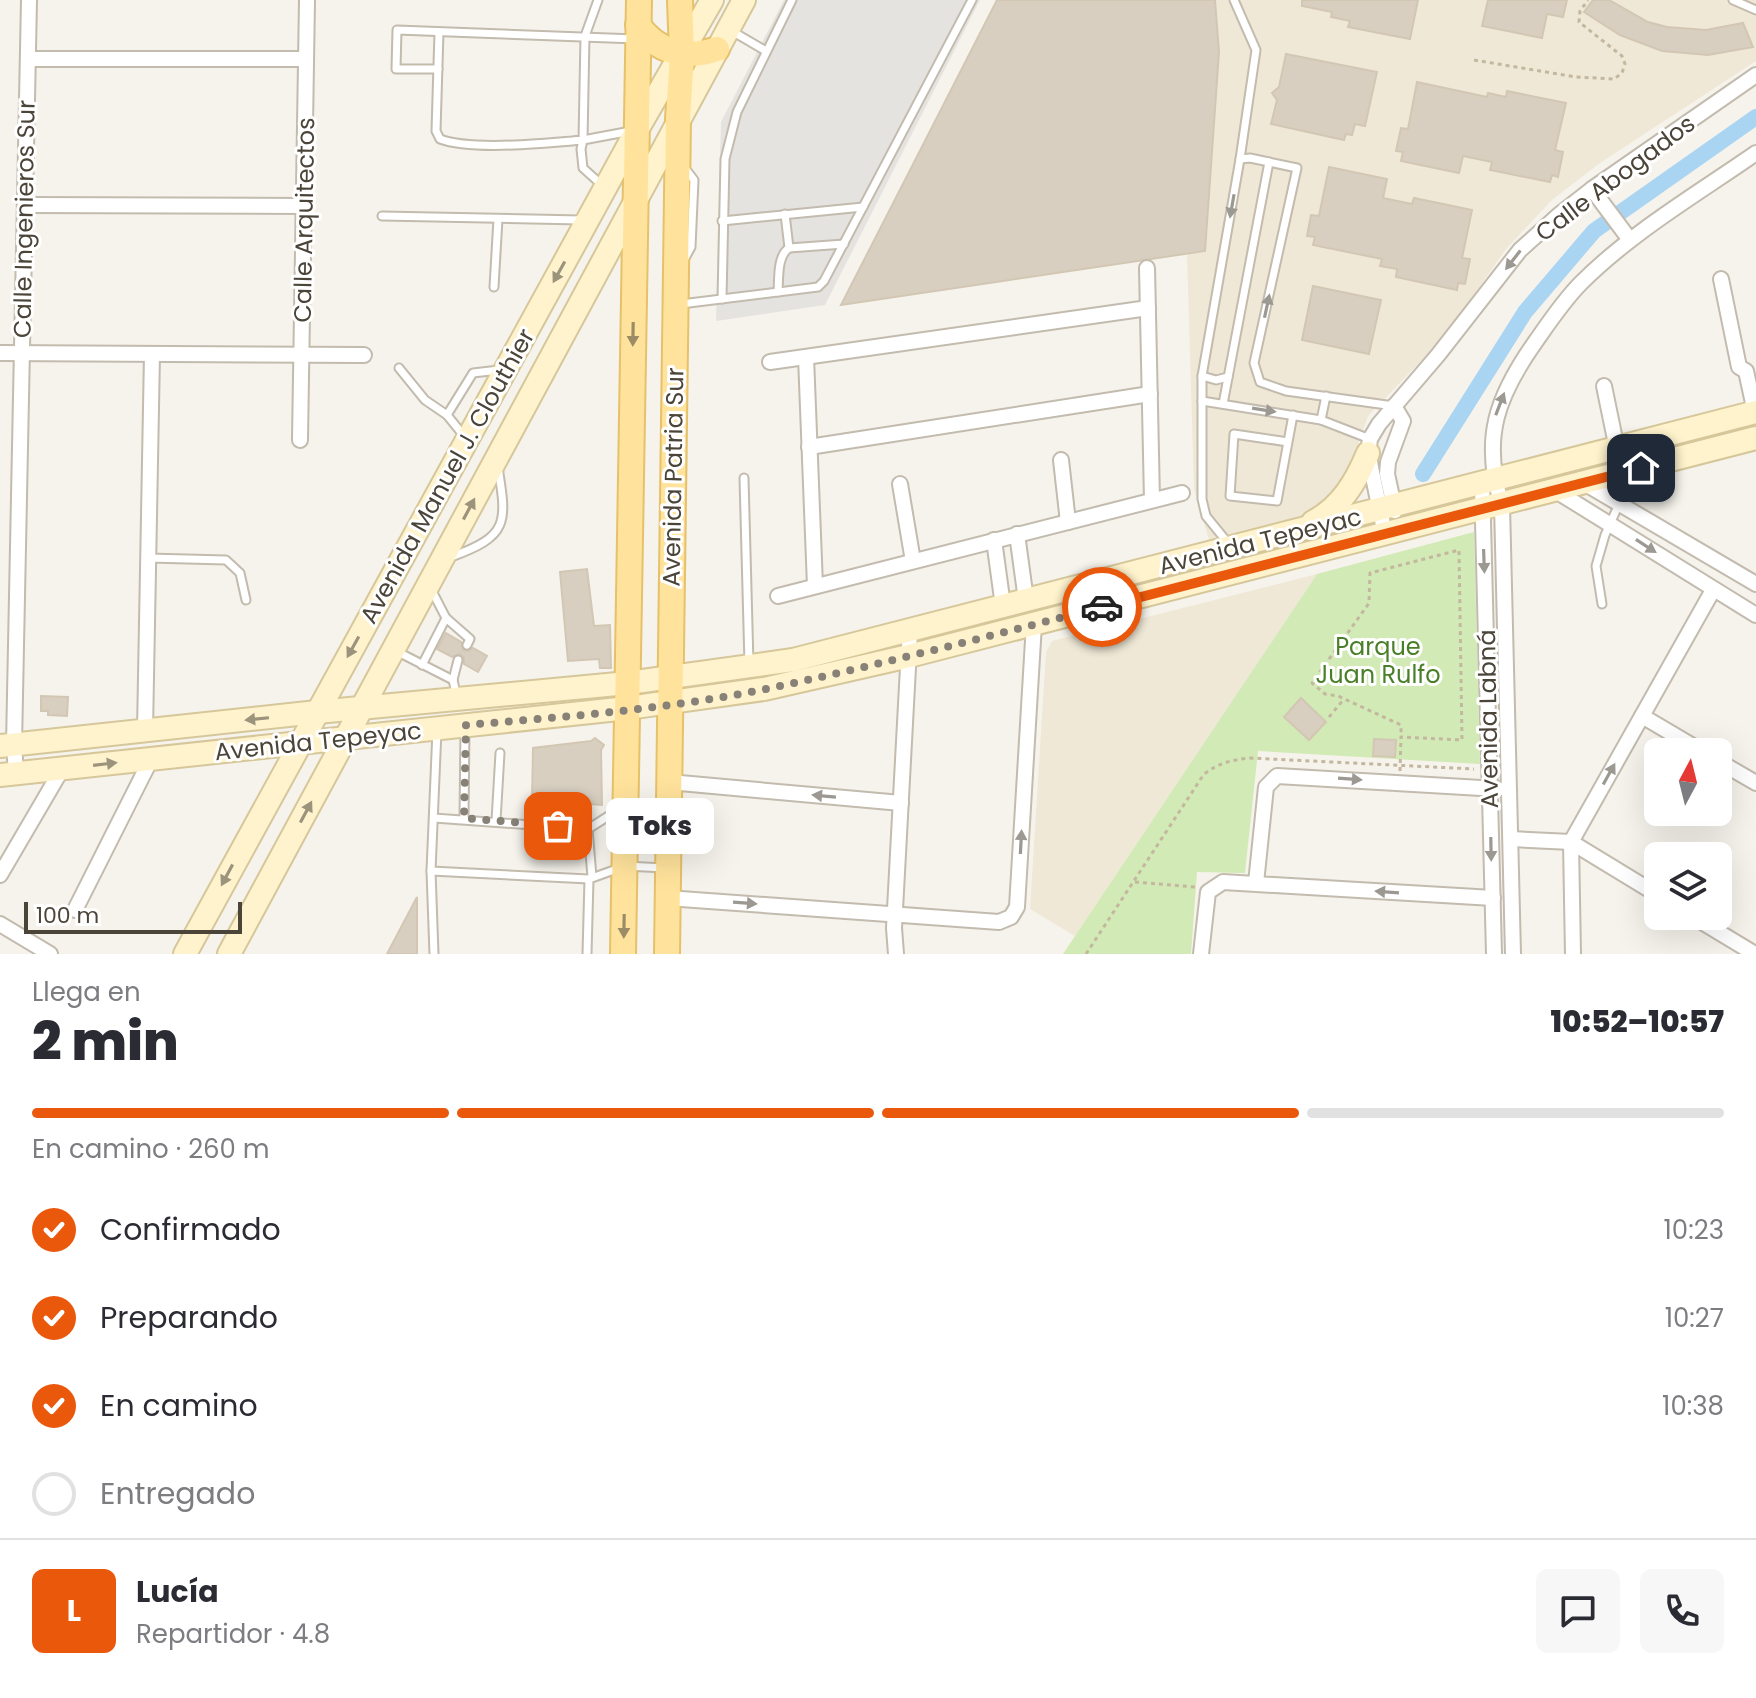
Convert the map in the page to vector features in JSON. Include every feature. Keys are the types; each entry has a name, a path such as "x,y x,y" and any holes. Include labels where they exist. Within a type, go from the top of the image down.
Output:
{"main road":[{"name":"Avenida Patria Sur","path":"623,954 639,0"},
{"name":"Avenida Patria Sur","path":"667,954 677,158 682,54 680,0"},
{"path":"638,32 661,47 682,54 699,54 723,38"}],"street":[{"name":"Calle Ingenieros Sur","path":"8,774 29,0"},
{"name":"Calle Arquitectos","path":"300,440 307,0"},
{"name":"Avenida Manuel J. Clouthier","path":"185,954 587,220 712,0"},
{"name":"Avenida Manuel J. Clouthier","path":"229,954 744,0"},
{"path":"28,59 306,59"},
{"name":"Calle Abogados","path":"1369,446 1394,406 1520,250 1756,75"},
{"name":"Avenida Labná","path":"1494,954 1482,509 1494,424 1502,397 1516,369 1578,285 1625,234 1756,153"},
{"path":"1596,195 1625,234"},
{"path":"25,205 304,206"},
{"path":"1147,268 1152,500"},
{"path":"1721,279 1739,367 1746,371 1756,412"},
{"path":"770,362 1148,308"},
{"path":"0,353 364,355"},
{"path":"145,731 152,354"},
{"path":"806,357 815,586"},
{"path":"1604,386 1617,449"},
{"path":"809,447 1150,394"},
{"path":"1394,406 1403,421 1388,462 1387,474 1398,530"},
{"name":"Avenida Tepeyac","path":"7,746 362,708 455,689 628,683 793,660 1756,412"},
{"name":"Avenida Tepeyac","path":"8,774 670,704 764,689 909,656 1756,438"},
{"path":"1369,446 1393,507"},
{"path":"1297,532 1337,505 1359,474 1369,446"},
{"path":"1061,460 1068,522"},
{"path":"1584,483 1756,584"},
{"path":"900,484 913,561"},
{"path":"1556,491 1756,615"},
{"path":"778,596 1182,493"},
{"name":"Avenida Labná","path":"1482,509 1511,790 1513,954"},
{"path":"1017,534 1026,600"},
{"path":"994,540 1003,606"},
{"path":"1573,954 1571,842 1713,590"},
{"path":"667,898 999,922 1011,917 1017,907 1034,624"},
{"path":"896,954 895,913 910,630"},
{"path":"1642,716 1679,738"},
{"path":"75,910 151,759"},
{"path":"0,875 62,769"},
{"path":"1732,769 1756,783"},
{"path":"1256,883 1266,787 1273,779 1283,775 1511,790"},
{"path":"669,782 901,803"},
{"path":"1511,839 1571,842 1644,886"},
{"path":"1201,954 1207,897 1211,888 1223,882 1493,898"},
{"path":"0,924 50,954"},
{"path":"1717,930 1752,950"}],"lane":[{"path":"598,0 585,36 583,168 605,188"},
{"path":"722,299 725,159 734,122 792,0"},
{"path":"675,304 818,287 824,281 972,0"},
{"path":"1232,548 1206,516 1202,499 1202,376 1256,50 1234,0"},
{"path":"1733,0 1756,10"},
{"path":"438,69 396,69 397,30 585,36 638,32"},
{"path":"439,32 436,131 440,139 451,143 501,144 583,140 637,130"},
{"path":"723,38 766,51"},
{"path":"1240,159 1250,158 1297,168 1254,363 1260,382 1286,391 1394,406"},
{"path":"1223,404 1269,162"},
{"path":"722,221 863,207"},
{"path":"785,214 789,248"},
{"path":"382,216 587,220"},
{"path":"494,287 498,219"},
{"path":"778,292 783,252 789,248 844,244"},
{"path":"399,368 425,400 447,415 467,440"},
{"path":"447,415 473,373 506,369"},
{"path":"1202,376 1216,380 1228,377"},
{"path":"1321,420 1326,396"},
{"path":"1202,401 1321,420 1369,446"},
{"path":"1288,442 1234,434 1230,496 1277,501 1288,442 1293,415"},
{"path":"442,560 475,549 493,537 501,524 505,507 496,459"},
{"path":"744,478 749,666"},
{"path":"1602,604 1596,566 1619,504"},
{"path":"148,558 226,560 240,573 246,600"},
{"path":"428,585 446,618 470,639 467,645"},
{"path":"422,665 446,618"},
{"path":"394,649 455,689"},
{"path":"455,689 458,660"},
{"path":"464,818 466,725"},
{"path":"434,954 431,871 437,728"},
{"path":"496,821 500,753"},
{"path":"434,818 588,829 626,804"},
{"path":"587,954 588,829"},
{"path":"431,871 590,878 625,866 667,868"}],"path":[{"path":"1474,60 1576,77 1614,79 1622,73 1625,64 1622,56 1579,22 1580,11 1588,0"},
{"path":"1400,782 1401,725 1344,699 1325,694 1312,683 1369,603 1370,573 1459,550 1462,740 1401,737"},
{"path":"1329,717 1344,699"},
{"path":"1133,882 1211,888"}],"shaded area":[{"path":"784,0 980,0 825,305 716,321 721,122"},
{"path":"1215,0 1756,0 1756,61 1600,163 1552,200 1506,249 1445,336 1368,416 1346,478 1330,499 1307,516 1210,543 1194,489 1187,254 1205,251 1219,53"},
{"path":"1317,574 1075,936 1030,909 1046,652 1052,641"}],"green space":[{"name":"Parque Juan Rulfo","path":"1474,532 1480,764 1258,751 1245,873 1197,872 1191,954 1063,954 1317,574"}],"building":[{"path":"997,0 1215,0 1219,52 1205,251 841,305"},
{"path":"1302,0 1418,0 1410,39 1348,27 1350,21 1331,17 1332,12 1302,6"},
{"path":"1488,0 1567,0 1563,17 1547,14 1542,38 1482,26"},
{"path":"1593,0 1609,0 1648,22 1667,27 1706,30 1743,23 1753,47 1708,55 1662,51 1620,35 1584,12"},
{"path":"1286,54 1377,72 1365,126 1355,124 1352,135 1346,134 1344,140 1271,124 1277,100 1272,93 1279,87"},
{"path":"1417,82 1487,97 1488,93 1506,97 1507,91 1566,103 1555,150 1563,152 1558,177 1552,175 1550,182 1490,170 1492,162 1463,156 1459,173 1401,161 1403,152 1396,151 1401,128 1408,129"},
{"path":"1329,167 1387,179 1383,198 1412,204 1414,198 1472,210 1462,258 1470,259 1465,284 1458,283 1457,290 1396,277 1397,269 1380,266 1382,259 1313,245 1315,237 1307,236 1311,215 1319,216"},
{"path":"1313,286 1381,300 1369,354 1302,340"},
{"path":"587,569 594,626 610,625 611,668 600,668 599,659 568,661 560,572"},
{"path":"446,633 461,642 463,650 473,648 487,656 478,672 464,664 460,654 452,657 437,649"},
{"path":"41,696 68,697 67,716 48,715 48,711 41,711"},
{"path":"1301,698 1326,722 1309,740 1284,717"},
{"path":"595,738 604,745 601,750 602,805 532,800 533,748"},
{"path":"1374,739 1396,740 1395,757 1373,756"},
{"path":"417,897 417,954 387,954"}],"waterway":[{"path":"1423,474 1525,312 1594,231 1756,117"}],"way so far":[{"path":"558,826 464,818 466,725 670,704 764,689 1102,607"}],"place":[{"name":"Toks","path":"558,826"}],"route":[{"path":"1102,607 1641,468"}]}
